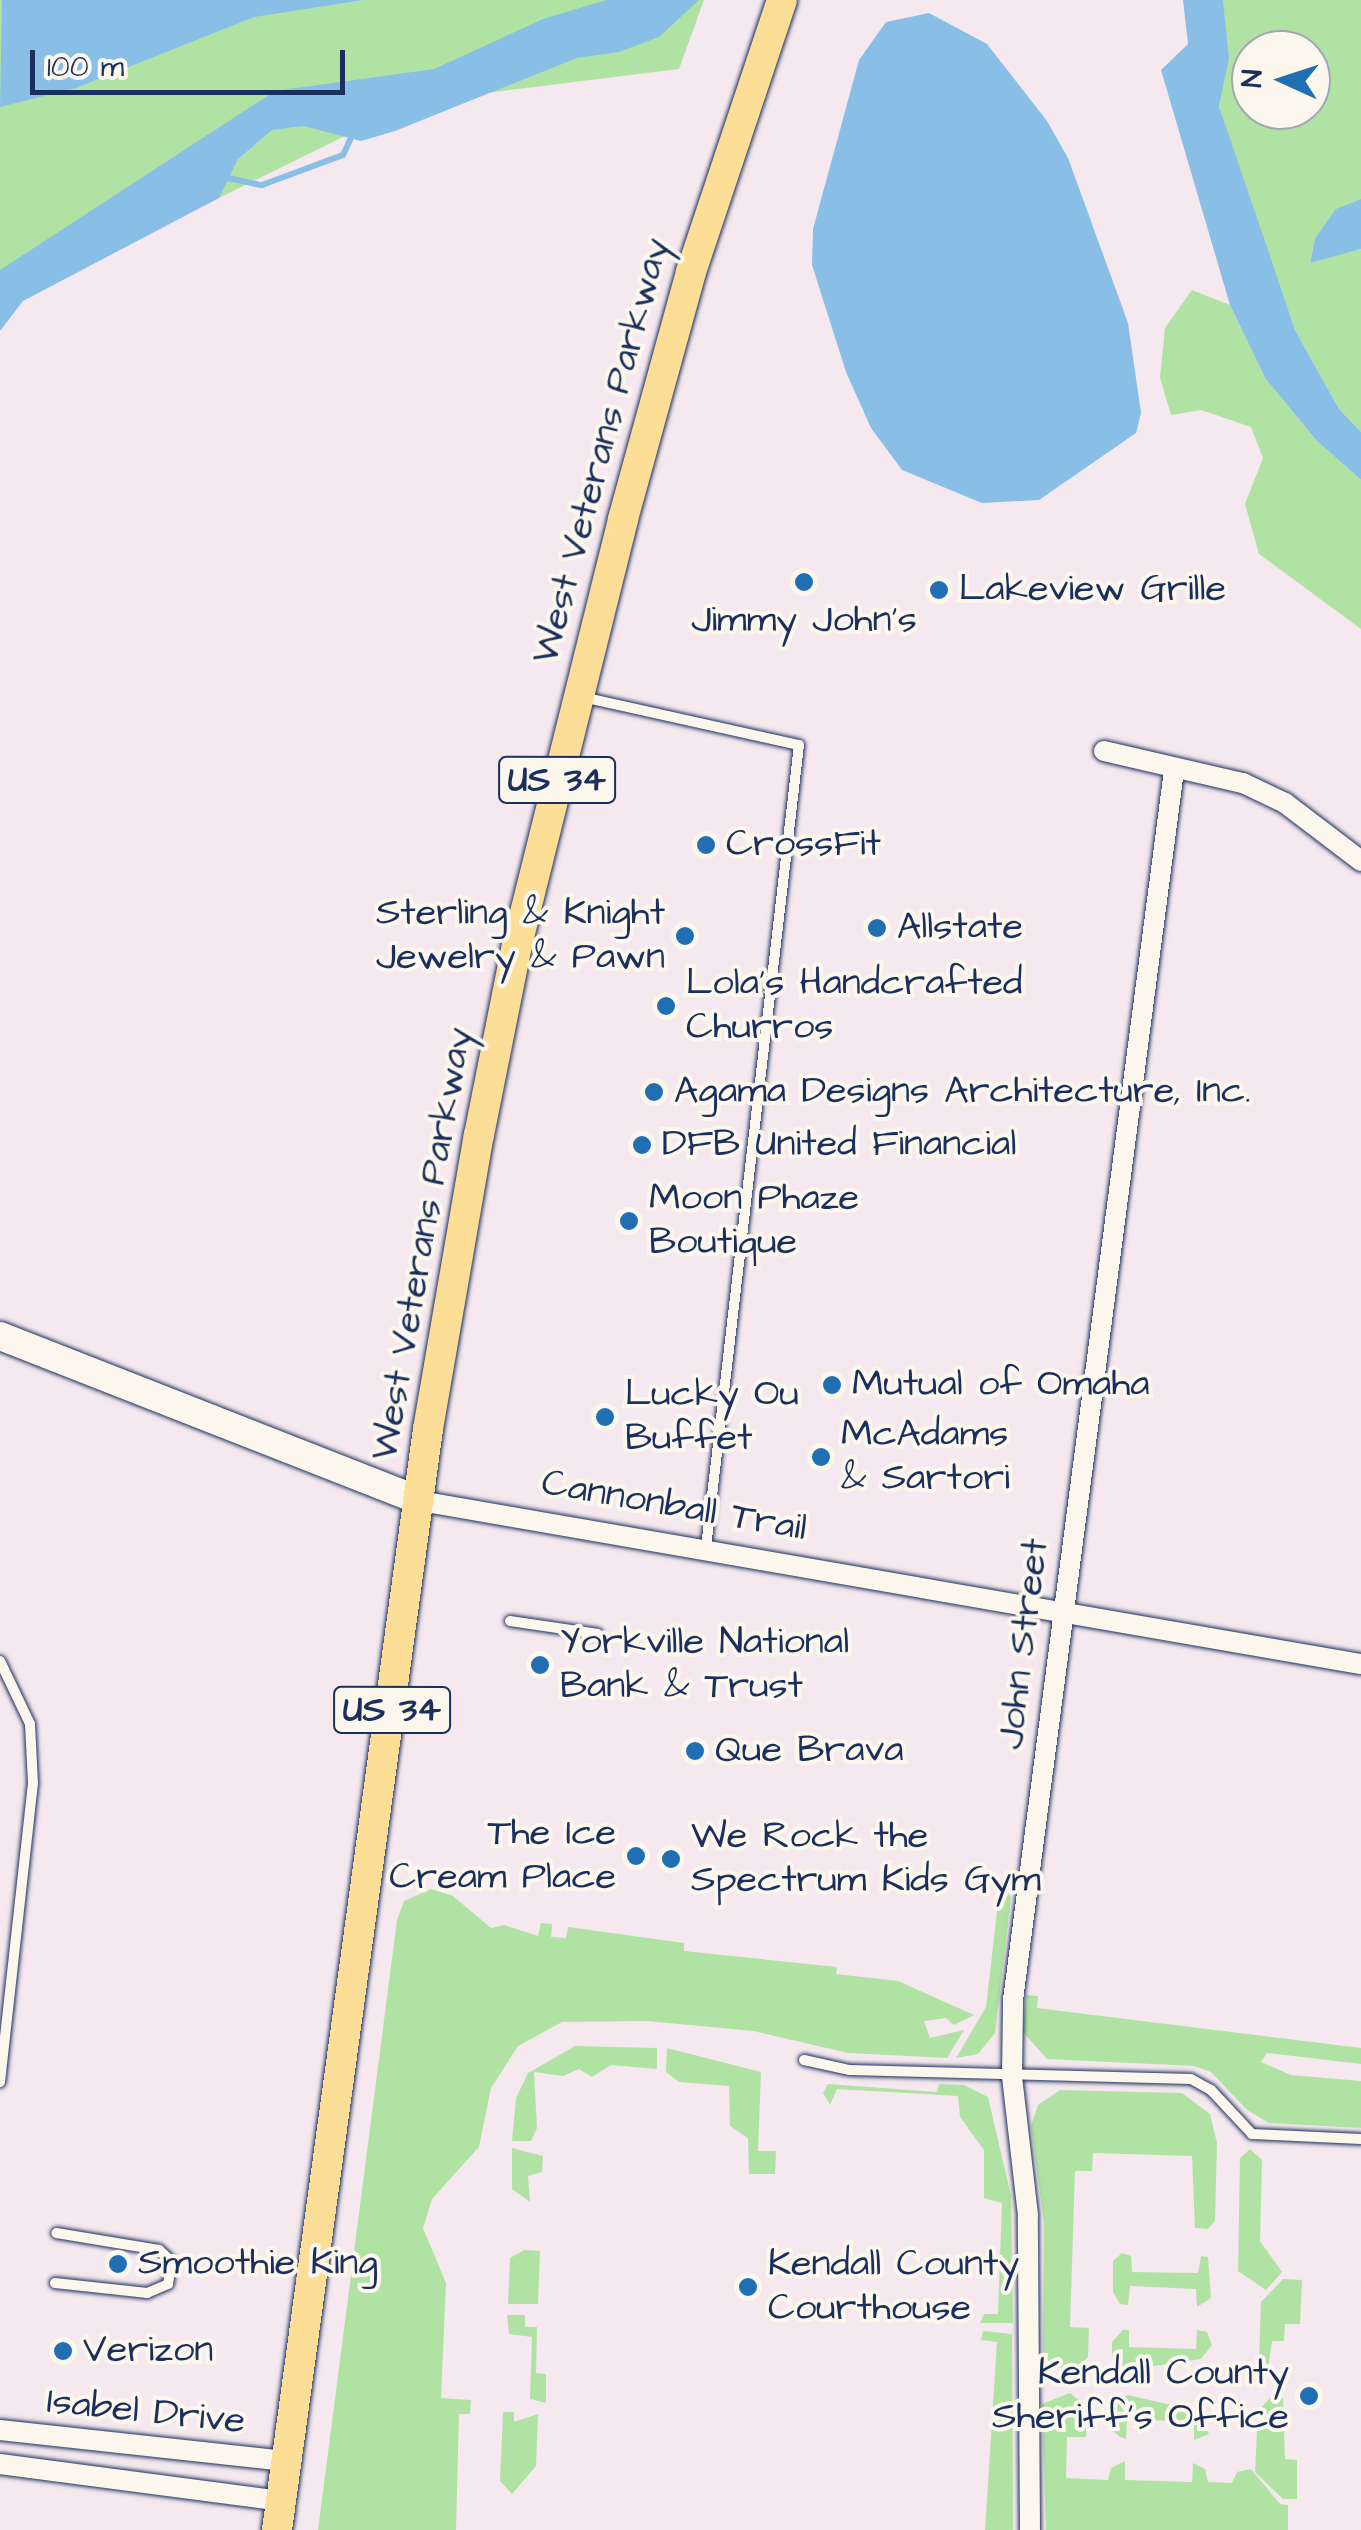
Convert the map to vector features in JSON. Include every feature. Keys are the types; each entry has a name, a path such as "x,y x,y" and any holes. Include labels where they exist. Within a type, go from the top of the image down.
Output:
{"main road":[{"name":"West Veterans Parkway","path":"279,2516 420,1501 479,1135 576,695 692,272 782,0"},
{"name":"Cannonball Trail","path":"0,1336 420,1501"}],"street":[{"path":"1104,751 1243,784 1285,803 1361,861"},
{"name":"John Street","path":"1030,2530 1028,2215 1012,2076 1013,2000 1174,770"},
{"name":"Cannonball Trail","path":"420,1501 706,1547 1062,1615 1361,1664"},
{"name":"Isabel Drive","path":"0,2430 285,2461"},
{"name":"Isabel Drive","path":"0,2464 279,2516"}],"lane":[{"path":"576,695 799,745 706,1547"},
{"path":"510,1621 598,1634"},
{"path":"0,1661 30,1724 32,1783 0,2082"},
{"path":"804,2060 850,2070 1191,2078 1211,2090 1252,2134 1361,2139"},
{"path":"55,2282 148,2293 168,2284 172,2262 159,2250 56,2233"}],"green space":[{"path":"0,0 704,0 679,69 414,102 0,306"},
{"path":"1223,0 1361,0 1361,199 1336,210 1315,238 1310,262 1361,249 1361,432 1339,409 1295,330 1219,105 1228,58"},
{"path":"1192,290 1230,305 1265,378 1316,440 1361,480 1361,629 1259,554 1245,504 1263,458 1251,427 1201,410 1171,415 1160,378 1165,328"},
{"path":"1001,1878 1011,1898 995,2033 978,2054 956,2058 986,2007"},
{"path":"431,1889 453,1896 491,1928 504,1925 538,1936 541,1923 552,1924 551,1937 566,1938 568,1927 684,1943 684,1951 837,1967 836,1974 898,1981 974,2015 954,2025 946,2018 924,2021 930,2038 964,2030 947,2058 848,2053 753,2031 647,2021 562,2022 518,2046 491,2088 479,2147 432,2199 423,2228 446,2283 441,2398 471,2400 470,2414 459,2414 456,2530 318,2530 397,1920 404,1901"},
{"path":"1026,1995 1038,1996 1037,2008 1361,2048 1361,2064 1267,2053 1261,2062 1291,2075 1361,2081 1361,2128 1269,2123 1247,2110 1211,2072 1194,2066 1047,2059 1023,2032"},
{"path":"575,2046 657,2048 657,2069 611,2065 592,2077 579,2069 563,2076 534,2072 537,2128 531,2141 512,2141 516,2098 528,2073"},
{"path":"667,2048 761,2072 758,2151 776,2151 775,2174 749,2174 748,2138 730,2126 729,2086 679,2082 666,2072"},
{"path":"828,2084 937,2092 939,2084 964,2085 988,2097 1011,2196 1013,2323 980,2323 984,2314 998,2314 1002,2203 984,2198 984,2150 960,2117 958,2096 837,2089 830,2105 823,2093"},
{"path":"1060,2090 1182,2093 1210,2114 1217,2143 1215,2221 1208,2229 1195,2228 1192,2156 1093,2153 1092,2171 1075,2171 1070,2327 1089,2328 1088,2357 1076,2369 1050,2367 1043,2351 1044,2223 1031,2126 1038,2105"},
{"path":"512,2148 543,2156 542,2172 528,2176 530,2202 512,2189"},
{"path":"1250,2149 1262,2160 1260,2241 1282,2272 1266,2290 1238,2271 1240,2158"},
{"path":"524,2250 540,2251 538,2304 508,2304 510,2258"},
{"path":"1122,2253 1131,2256 1132,2272 1198,2273 1201,2256 1208,2257 1211,2298 1197,2307 1196,2289 1130,2286 1128,2305 1120,2304 1113,2292 1113,2261"},
{"path":"1283,2279 1302,2280 1300,2324 1285,2324 1284,2341 1272,2341 1268,2369 1259,2360 1261,2302"},
{"path":"507,2315 525,2315 525,2327 537,2327 536,2373 546,2374 546,2403 530,2399 532,2337 509,2334"},
{"path":"1123,2330 1129,2330 1129,2347 1196,2349 1197,2330 1207,2332 1212,2345 1201,2359 1121,2371 1112,2362 1112,2342"},
{"path":"983,2331 1012,2334 1013,2530 985,2530 997,2342 981,2340"},
{"path":"1070,2393 1087,2407 1086,2437 1067,2437 1066,2478 1108,2480 1111,2468 1125,2461 1125,2480 1192,2482 1193,2463 1205,2469 1208,2482 1232,2483 1237,2472 1251,2469 1280,2504 1288,2505 1288,2530 1046,2530 1042,2404"},
{"path":"1127,2395 1199,2411 1209,2434 1194,2440 1194,2421 1127,2420 1126,2439 1120,2437 1112,2430 1110,2404"},
{"path":"1270,2398 1283,2398 1285,2459 1297,2460 1297,2499 1283,2499 1255,2472 1258,2411"},
{"path":"503,2412 514,2412 514,2422 538,2414 536,2466 512,2494 500,2481"}],"water":[{"path":"2,0 363,0 254,17 76,88 0,107"},
{"path":"606,0 699,0 659,37 619,52 577,58 395,131 361,141 303,126 272,130 238,159 219,198 23,301 0,331 0,270 275,91 434,69 543,19"},
{"path":"1183,0 1223,0 1229,58 1219,106 1295,330 1339,409 1361,432 1361,480 1316,440 1265,378 1230,305 1161,70 1188,44"},
{"path":"929,13 987,44 1047,121 1068,158 1128,323 1141,413 1136,433 1039,500 982,503 902,470 871,428 846,372 812,265 813,229 859,60 886,22"},
{"path":"1361,199 1361,249 1310,263 1315,238 1336,209"}],"waterway":[{"path":"223,177 262,185 343,155 354,131"}],"place":[{"name":"Jimmy John's","path":"804,582"},
{"name":"Lakeview Grille","path":"939,590"},
{"name":"CrossFit","path":"706,845"},
{"name":"Allstate","path":"877,928"},
{"name":"Sterling & Knight Jewelry & Pawn","path":"685,936"},
{"name":"Lola's Handcrafted Churros","path":"666,1006"},
{"name":"Agama Designs Architecture, Inc.","path":"654,1092"},
{"name":"DFB United Financial","path":"642,1145"},
{"name":"Moon Phaze Boutique","path":"629,1221"},
{"name":"Mutual of Omaha","path":"832,1385"},
{"name":"Lucky Ou Buffet","path":"605,1417"},
{"name":"McAdams & Sartori","path":"821,1457"},
{"name":"Yorkville National Bank & Trust","path":"540,1665"},
{"name":"Que Brava","path":"695,1751"},
{"name":"The Ice Cream Place","path":"636,1856"},
{"name":"We Rock the Spectrum Kids Gym","path":"671,1859"},
{"name":"Smoothie King","path":"118,2264"},
{"name":"Kendall County Courthouse","path":"748,2287"},
{"name":"Verizon","path":"63,2351"},
{"name":"Kendall County Sheriff's Office","path":"1309,2396"}]}
